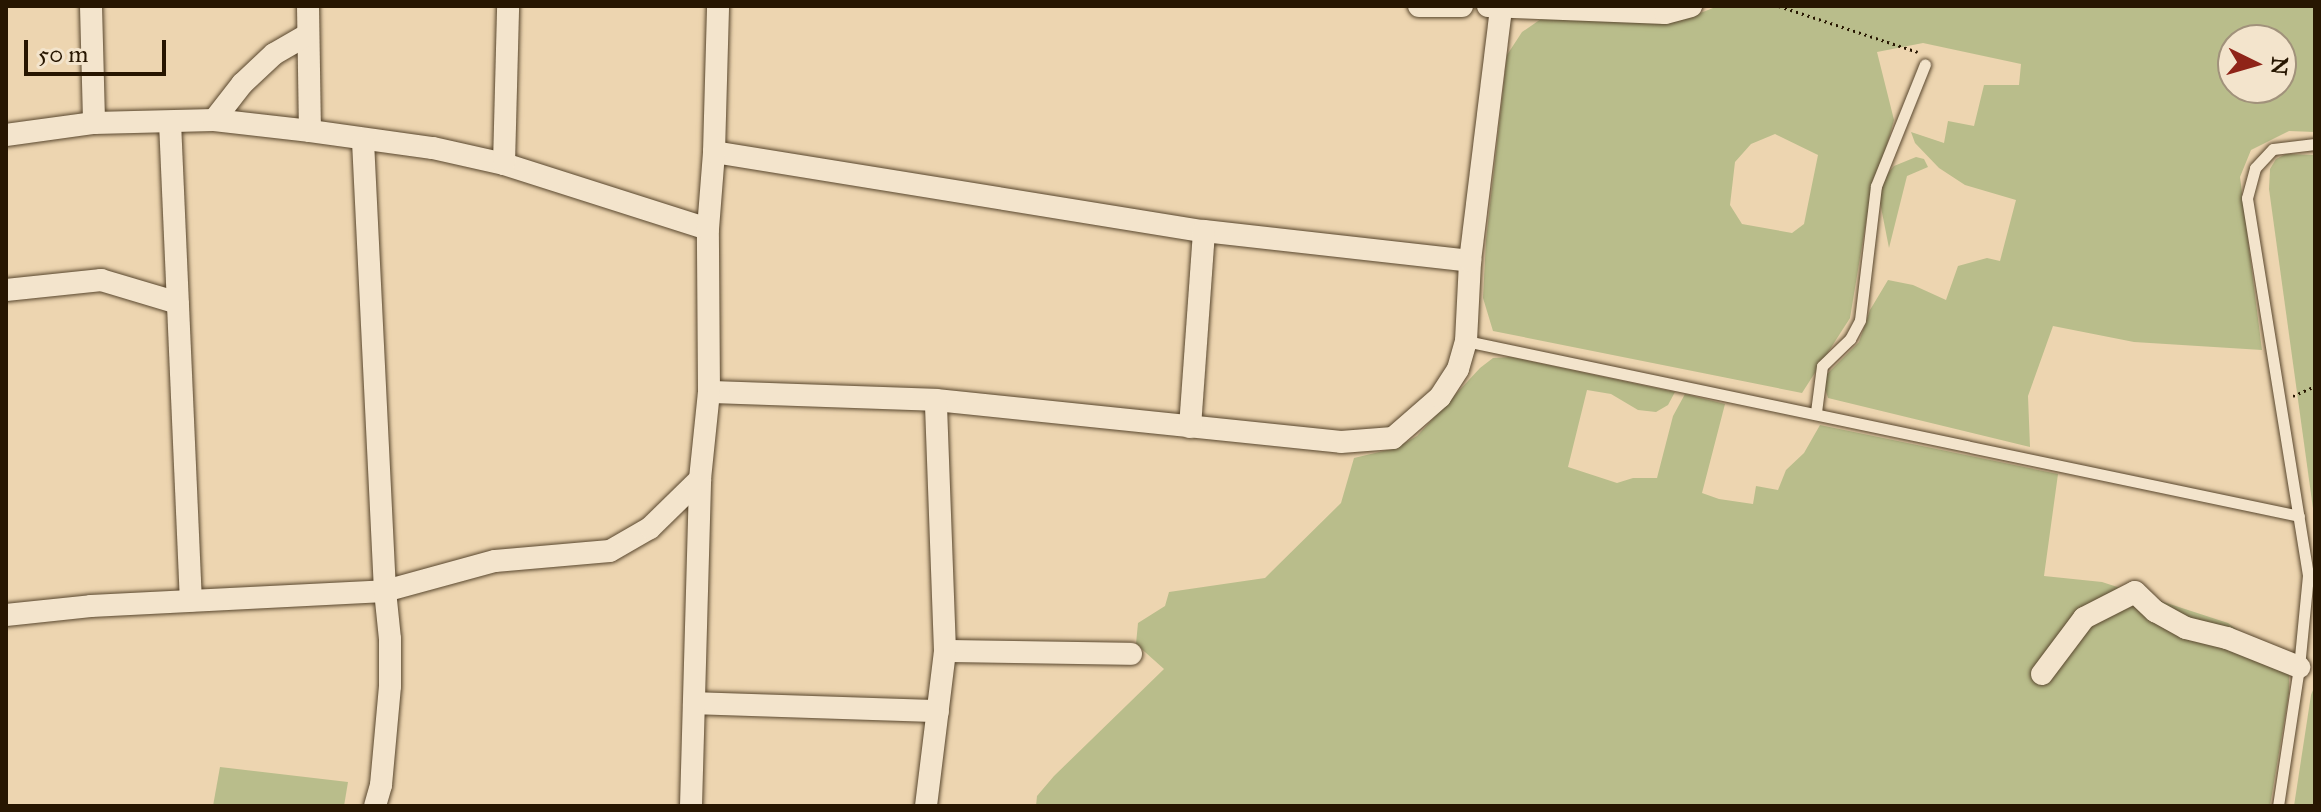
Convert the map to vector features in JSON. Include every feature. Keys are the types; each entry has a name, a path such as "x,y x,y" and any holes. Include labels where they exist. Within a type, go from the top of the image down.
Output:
{"street":[{"path":"91,6 94,123"},
{"path":"308,6 310,131"},
{"path":"504,164 508,6"},
{"path":"691,806 700,479 709,392 708,229 714,152 718,6"},
{"path":"1419,6 1462,6"},
{"path":"709,392 936,400 1341,442 1393,438 1440,397 1458,369 1466,341 1470,261 1494,8 1665,13 1691,6"},
{"path":"214,120 242,84 274,54 308,34"},
{"path":"6,135 94,123 214,120 310,131 363,141 433,148 504,164 708,229"},
{"path":"170,122 191,601"},
{"path":"363,141 390,639 390,686 381,785 375,806"},
{"path":"714,152 1204,231 1470,261"},
{"path":"1190,427 1204,231"},
{"path":"6,290 101,280 178,303"},
{"path":"926,806 945,651 936,400"},
{"path":"6,615 385,591 495,561 610,551 650,528 700,479"},
{"path":"2042,674 2084,618 2135,592 2155,611 2186,628 2227,638 2299,667"},
{"path":"945,651 1131,654"},
{"path":"694,703 938,711"}],"lane":[{"path":"1816,412 1822,366 1850,339 1860,320 1876,186 1925,64"},
{"path":"2278,806 2311,576 2247,198 2255,168 2273,149 2315,144"},
{"path":"1466,341 1816,412 2299,516"}],"path":[{"path":"1779,6 1923,54 1925,64"},
{"path":"2280,402 2315,386"}],"green space":[{"path":"1718,6 2315,6 2315,132 2289,131 2251,150 2240,177 2262,350 2134,342 2053,326 2028,396 2030,447 1828,398 1822,379 1859,342 1870,310 1888,280 1913,285 1946,300 1958,266 1987,258 2000,261 2016,200 1965,185 1939,168 1915,143 1911,132 1944,143 1948,121 1974,126 1984,85 2019,85 2021,64 1923,43 1877,52 1894,120 1867,216 1850,318 1802,393 1493,331 1483,298 1486,240 1507,55 1522,32 1541,19 1698,14","holes":["1775,134 1818,155 1804,224 1792,233 1742,224 1730,205 1735,162 1751,144"]},
{"path":"2286,154 2315,155 2315,523 2269,189 2270,169 2276,159"},
{"path":"1916,157 1924,159 1928,167 1907,176 1889,248 1878,192 1882,180 1894,166"},
{"path":"1511,357 1675,392 1668,405 1656,412 1638,410 1611,394 1587,390 1568,467 1617,483 1633,478 1657,478 1673,416 1685,394 1725,404 1702,493 1719,499 1753,504 1756,486 1778,490 1786,470 1804,453 1820,425 2058,474 2044,576 2102,582 2228,623 2289,668 2289,693 2270,806 1036,806 1037,796 1054,776 1164,669 1136,644 1138,623 1165,606 1169,592 1265,578 1341,503 1354,458 1396,448 1417,436 1480,368 1493,358"},
{"path":"2315,685 2315,806 2294,806 2311,695"},
{"path":"220,767 348,782 344,806 213,806"}]}
